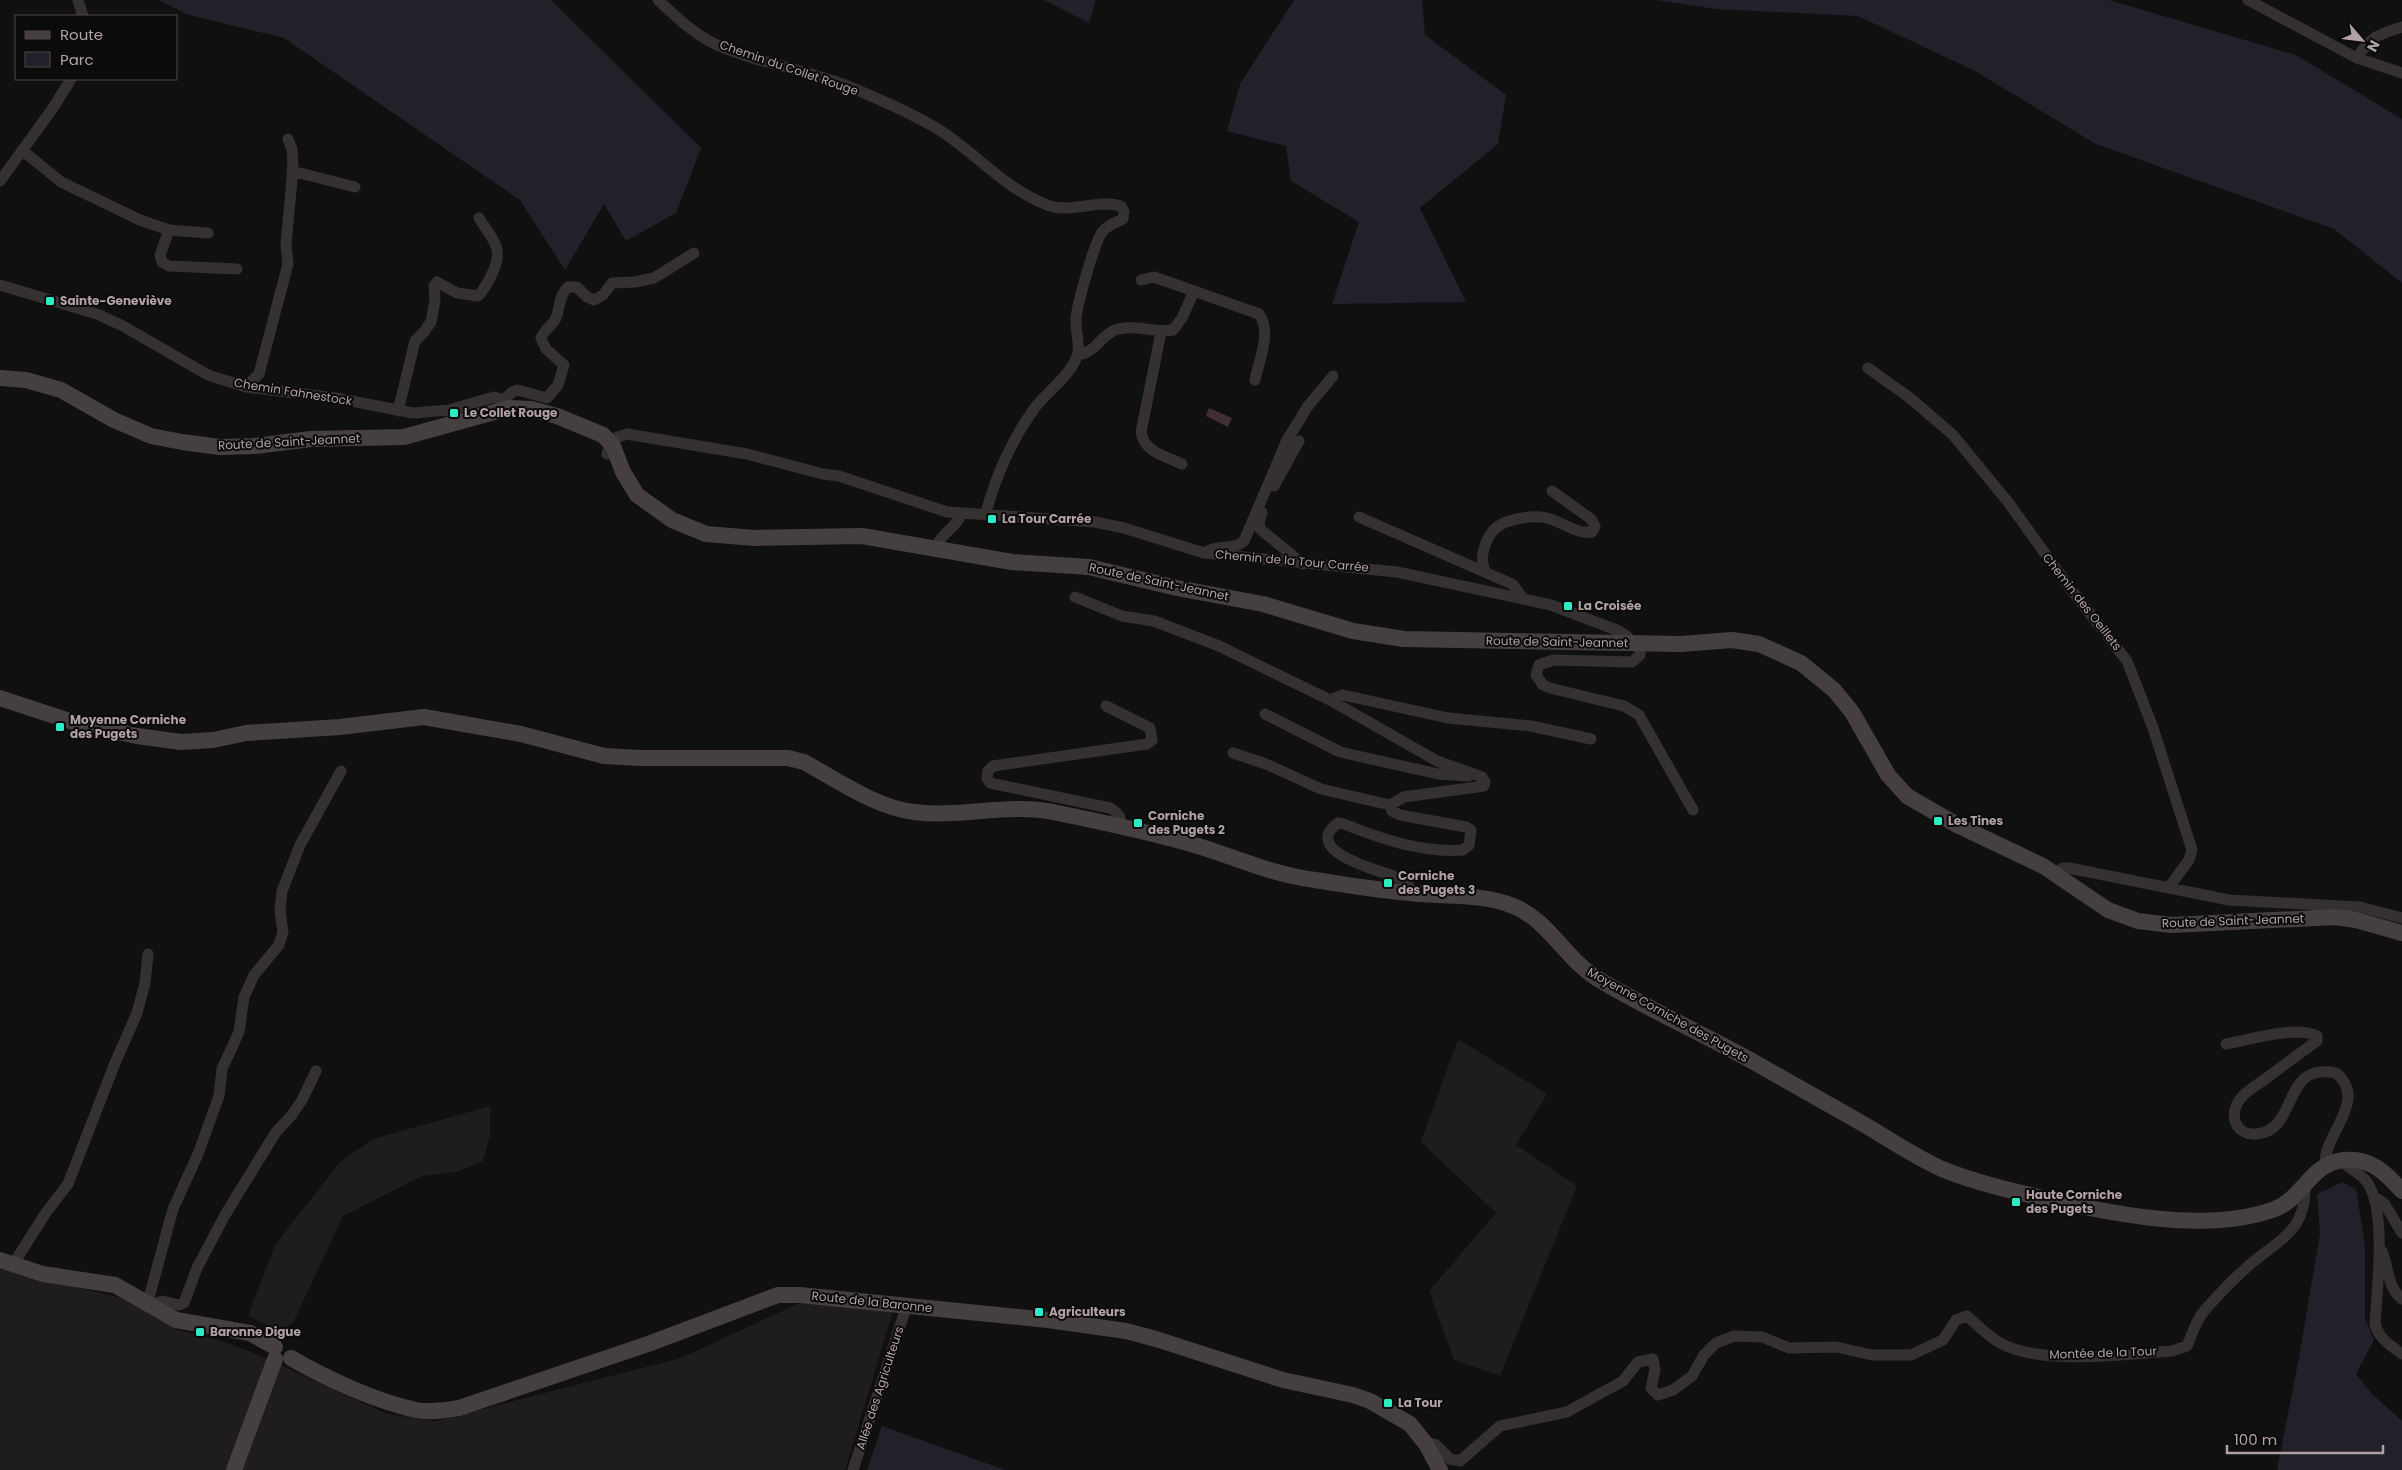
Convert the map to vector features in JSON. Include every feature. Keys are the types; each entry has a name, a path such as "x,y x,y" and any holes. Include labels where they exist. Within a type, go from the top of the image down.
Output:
{"main road":[{"name":"Route de Saint-Jeannet","path":"0,378 26,380 61,390 114,420 151,436 220,446 255,446 318,439 404,437 507,404 557,416 595,431 608,448 631,489 659,513 706,534 755,538 862,536 1012,562 1105,570 1177,588 1263,604 1331,625 1379,636 1447,640 1692,644 1732,640 1759,644 1792,658 1824,680 1844,701 1888,776 1907,796 1940,816 2043,866 2108,910 2130,919 2148,923 2200,925 2336,917 2356,920 2402,933"},
{"name":"Moyenne Corniche des Pugets","path":"0,698 88,726 137,736 181,742 213,740 246,733 340,728 424,717 521,734 604,756 642,758 788,758 804,762 895,809 938,814 1036,810 1120,826 1194,845 1270,872 1294,877 1409,893 1493,899 1525,911 1539,922 1569,957 1598,979 1750,1060 1927,1162 1975,1181 2119,1213 2191,1221 2269,1211 2290,1200 2317,1170 2333,1163"},
{"path":"2333,1163 2362,1160 2372,1164 2382,1170 2402,1191"},
{"name":"Route de la Baronne","path":"7,1262 43,1274 115,1285 147,1305 187,1324 250,1333 281,1357 372,1395 418,1410 439,1411 459,1408 595,1363 778,1295 800,1295 907,1305 1095,1326 1156,1339 1297,1384 1344,1392 1370,1400 1410,1424 1426,1444 1440,1470"},
{"path":"234,1470 258,1406 281,1357"}],"street":[{"path":"78,0 83,15"},
{"name":"Chemin du Collet Rouge","path":"658,0 691,29 715,44 845,85 922,120 942,132 1008,184 1031,198 1052,207 1106,204 1121,206 1124,212 1123,219 1103,231 1097,242 1087,275 1076,319 1078,355"},
{"path":"2248,0 2357,58 2402,73"},
{"path":"2357,58 2366,43 2379,34 2402,27"},
{"path":"0,181 70,80"},
{"path":"246,387 258,374 288,264 286,244 292,149 288,139"},
{"path":"22,150 62,182 140,220 169,230 208,233"},
{"path":"292,171 355,187"},
{"path":"398,411 415,341 431,322 434,286 437,282 457,293 478,296 484,291 498,264 499,252 495,241 479,218"},
{"path":"169,230 160,255 162,262 169,266 237,269"},
{"name":"Chemin Fahnestock","path":"0,285 90,311 123,326 208,374 246,387 336,398 398,411 431,412 463,407 494,397 507,404 517,390 547,398 558,385 564,365 546,349 541,338 545,330 554,322 562,295 568,287 577,287 587,297 594,300 603,294 612,283 635,282 654,278 694,253"},
{"path":"1141,280 1154,277 1259,314 1264,322 1265,333 1255,380"},
{"path":"986,513 991,495 1019,433 1034,409 1071,366 1078,355 1094,350 1113,331 1126,328 1161,332 1173,330 1182,318 1194,291"},
{"path":"1161,332 1141,432 1142,442 1149,449 1182,464"},
{"name":"Chemin des Oeillets","path":"1868,368 1910,398 1953,435 2008,502 2070,588 2127,661 2153,728 2192,850 2189,860 2168,887"},
{"path":"1204,553 1216,547 1237,546 1244,540 1287,440 1308,406 1333,376"},
{"name":"Chemin de la Tour Carrée","path":"608,448 618,436 627,434 747,454 823,474 839,476 931,508 962,513 986,513 1028,518 1095,522 1124,528 1185,549 1204,553 1397,572 1523,598 1559,608 1619,631 1635,643"},
{"path":"1299,441 1266,501 1259,523 1260,529 1303,564"},
{"path":"1484,571 1480,562 1485,546 1495,529 1503,523 1537,517 1553,518 1585,534 1592,532 1595,526 1591,519 1552,491"},
{"path":"936,548 942,536 956,525 962,513"},
{"path":"1359,518 1512,584 1523,598"},
{"path":"1075,597 1122,616 1154,621 1220,646 1330,700 1437,761 1475,775 1485,782 1484,786 1404,797 1390,806"},
{"path":"1635,643 1640,655 1632,662 1553,660 1539,665 1536,670 1537,679 1550,688 1624,706 1639,715 1693,810"},
{"path":"1330,700 1343,695 1448,718 1531,726 1591,739"},
{"path":"1106,706 1150,728 1152,740 1147,744 993,766 988,771 987,778 990,783 1110,808 1117,812 1121,818 1120,826"},
{"path":"1265,714 1340,752 1438,774 1475,775"},
{"path":"1233,753 1260,761 1321,789 1390,806 1392,810 1400,815 1466,827 1471,830 1468,845 1463,850 1438,850 1373,836 1344,824 1338,823 1332,826 1328,834 1329,842 1334,850 1356,863 1403,879 1408,883 1409,893"},
{"path":"316,1071 302,1100 291,1116 276,1132 225,1215 197,1268 184,1303 179,1305 163,1301 147,1305 173,1209 198,1154 219,1096 222,1069 239,1032 244,997 254,976 279,945 283,932 280,911 282,891 300,845 341,771"},
{"path":"2054,873 2063,868 2068,868 2229,900 2360,907 2402,918"},
{"path":"7,1262 68,1184 137,1012 146,983 148,954"},
{"path":"2226,1044 2291,1032 2310,1033 2317,1036 2317,1041 2246,1092 2235,1107 2233,1117 2239,1129 2245,1133 2258,1134 2265,1132 2278,1123 2295,1090 2308,1075 2318,1072 2336,1073 2348,1086 2350,1094 2342,1118 2326,1150 2333,1163 2366,1180 2374,1197 2378,1218 2375,1324 2383,1340 2402,1354"},
{"name":"Montée de la Tour","path":"1426,1444 1435,1444 1450,1459 1460,1461 1500,1426 1506,1423 1567,1412 1623,1380 1638,1362 1653,1359 1655,1370 1651,1388 1658,1395 1673,1390 1692,1376 1704,1355 1716,1343 1734,1336 1762,1337 1789,1348 1836,1347 1872,1355 1910,1355 1943,1340 1956,1320 1967,1316 2000,1343 2032,1353 2055,1357 2172,1351 2187,1346 2202,1314 2253,1262 2280,1244 2294,1228 2302,1214 2305,1183"},
{"path":"2374,1197 2384,1203 2402,1233"},
{"path":"2378,1243 2386,1261 2390,1284 2395,1294 2402,1299"},
{"name":"Allée des Agriculteurs","path":"853,1470 907,1305"}],"shaded area":[{"path":"1209,408 1232,418 1228,427 1206,416"},
{"path":"1458,1039 1547,1094 1516,1145 1577,1186 1500,1376 1454,1360 1429,1291 1496,1213 1421,1142"},
{"path":"490,1106 490,1136 483,1161 457,1172 422,1176 343,1216 293,1323 279,1331 248,1316 275,1245 340,1162 373,1139"},
{"path":"0,1269 121,1298 178,1330 215,1339 249,1351 387,1414 436,1421 681,1358 802,1302 893,1311 845,1470 0,1470"}],"green space":[{"path":"158,0 551,0 701,148 676,213 626,241 604,204 565,270 520,200 284,38 189,15"},
{"path":"1044,0 1096,0 1089,23"},
{"path":"1294,0 1422,0 1425,35 1506,95 1498,144 1420,208 1466,302 1332,304 1359,222 1291,181 1286,146 1227,131 1240,84"},
{"path":"1656,0 2109,0 2296,55 2402,119 2402,283 2334,229 2096,144 1975,71 1858,16 1716,9"},
{"path":"2343,1182 2356,1190 2365,1245 2365,1318 2374,1340 2356,1374 2371,1393 2402,1421 2402,1470 2277,1470 2299,1358 2320,1233 2317,1194"},
{"path":"882,1426 1005,1470 867,1470"}],"place":[{"name":"Sainte-Geneviève","path":"50,301"},
{"name":"Le Collet Rouge","path":"454,413"},
{"name":"La Tour Carrée","path":"992,519"},
{"name":"La Croisée","path":"1568,606"},
{"name":"Moyenne Corniche des Pugets","path":"60,727"},
{"name":"Les Tines","path":"1938,821"},
{"name":"Corniche des Pugets 2","path":"1138,823"},
{"name":"Corniche des Pugets 3","path":"1388,883"},
{"name":"Haute Corniche des Pugets","path":"2016,1202"},
{"name":"Agriculteurs","path":"1039,1312"},
{"name":"Baronne Digue","path":"200,1332"},
{"name":"La Tour","path":"1388,1403"}]}
